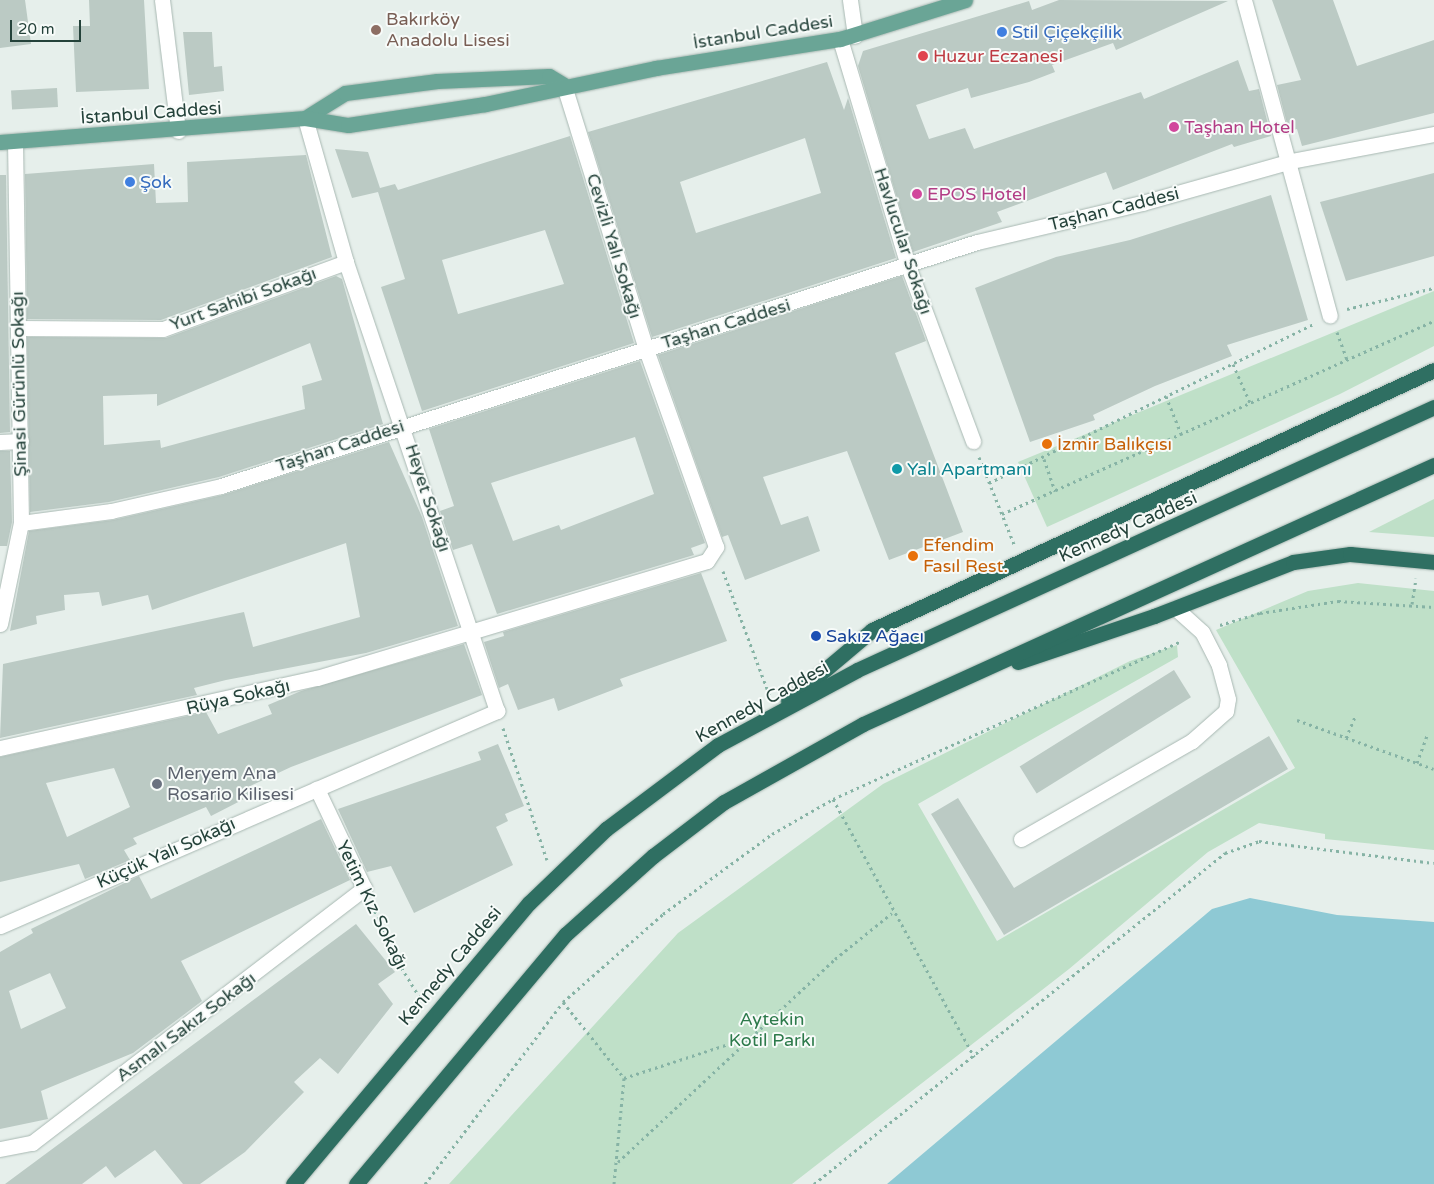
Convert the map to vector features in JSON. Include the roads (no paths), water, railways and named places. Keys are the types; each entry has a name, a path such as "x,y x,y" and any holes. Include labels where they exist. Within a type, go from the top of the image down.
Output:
{"highway":[{"path":"776,712 872,630 1434,370"},
{"name":"Kennedy Caddesi","path":"293,1184 432,1017 554,878 645,798 718,745 776,712 857,670 1434,407"},
{"path":"356,1184 537,966 594,907 653,856 724,802 793,760 985,669 1434,465"},
{"path":"985,669 1042,656 1175,608 1293,562 1350,554 1434,562"}],"main road":[{"name":"İstanbul Caddesi","path":"0,142 178,131 305,118 348,126 485,104 564,85 848,37 965,0"},
{"name":"İstanbul Caddesi","path":"305,118 345,93 548,76 564,85"}],"street":[{"path":"162,0 178,131"},
{"name":"Havlucular Sokağı","path":"850,0 848,37 908,266 973,441"},
{"path":"1244,0 1291,161 1330,316"},
{"name":"Cevizli Yalı Sokağı","path":"564,85 646,349 716,547"},
{"name":"Heyet Sokağı","path":"305,118 346,262 404,424 498,711"},
{"name":"Taşhan Caddesi","path":"21,523 111,511 221,486 404,424 908,266 978,242 1142,204 1291,161 1434,134"},
{"name":"Şinasi Gürünlü Sokağı","path":"0,624 21,523 15,141"},
{"name":"Yurt Sahibi Sokağı","path":"19,328 163,329 346,262"},
{"path":"0,442 21,441"},
{"name":"Rüya Sokağı","path":"0,748 317,678 707,561 716,547"},
{"path":"1021,839 1218,722 1228,699 1219,665 1202,632 1175,608"},
{"name":"Küçük Yalı Sokağı","path":"0,926 498,711"},
{"name":"Yetim Kız Sokağı","path":"317,789 364,888"},
{"name":"Asmalı Sakız Sokağı","path":"0,1149 32,1143 364,888"}],"water":[{"path":"1250,898 1337,915 1434,922 1434,1184 887,1184 1212,909"}],"place":[{"name":"Bakırköy Anadolu Lisesi","path":"376,30"},
{"name":"Stil Çiçekçilik","path":"1002,32"},
{"name":"Huzur Eczanesi","path":"923,56"},
{"name":"Taşhan Hotel","path":"1174,127"},
{"name":"Şok","path":"130,182"},
{"name":"EPOS Hotel","path":"917,194"},
{"name":"İzmir Balıkçısı","path":"1047,444"},
{"name":"Yalı Apartmanı","path":"897,469"},
{"name":"Efendim Fasıl Rest.","path":"913,556"},
{"name":"Sakız Ağacı","path":"816,636"},
{"name":"Meryem Ana Rosario Kilisesi","path":"157,784"}],"park label":[{"name":"Aytekin Kotil Parkı","path":"772,1030"}]}
